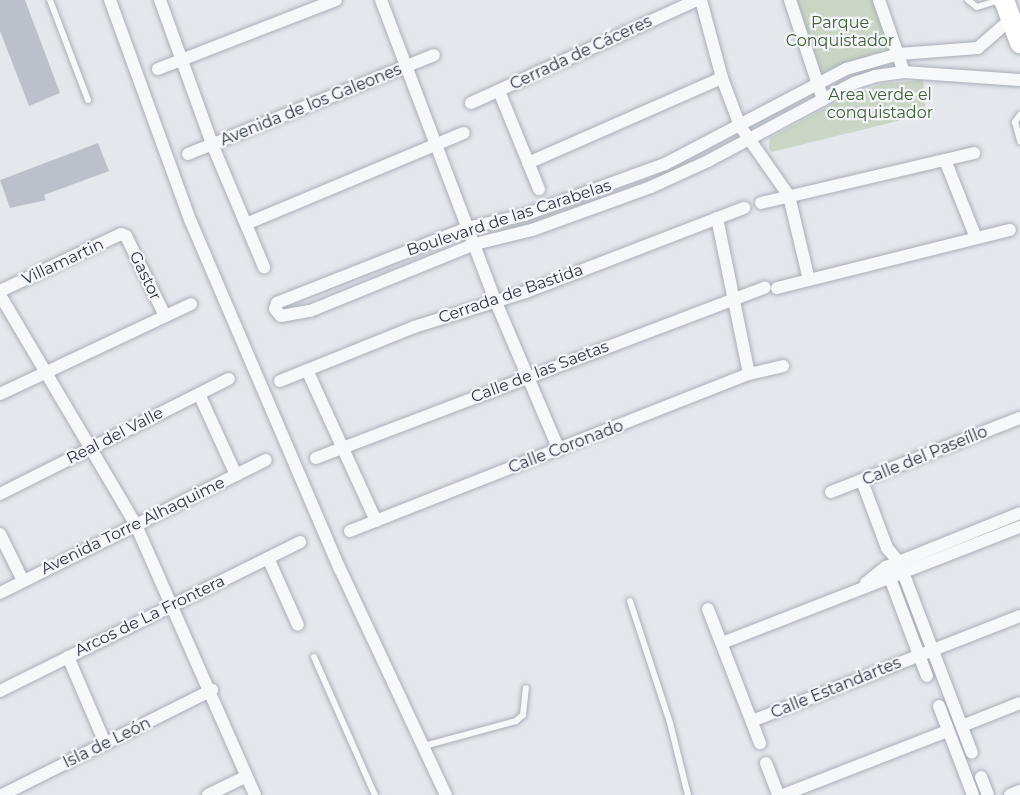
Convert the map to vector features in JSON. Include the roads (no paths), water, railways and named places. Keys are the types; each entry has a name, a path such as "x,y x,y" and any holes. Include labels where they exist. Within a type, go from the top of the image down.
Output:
{"main road":[{"path":"1002,0 1020,43"}],"street":[{"path":"110,0 191,222 340,569 446,795"},
{"path":"160,0 212,144 264,267"},
{"path":"158,69 336,0"},
{"path":"381,0 404,68 475,244 495,300 559,450"},
{"name":"Cerrada de Cáceres","path":"471,103 699,0 722,78 740,126"},
{"path":"790,0 815,84 823,100"},
{"path":"879,0 900,54 904,72"},
{"name":"Boulevard de las Carabelas","path":"1011,19 978,48 900,54 846,69 665,164 559,204 467,228 277,303 275,309 281,316 310,311 475,244 532,230 651,187 748,140 854,83 904,72 1020,80"},
{"name":"Avenida de los Galeones","path":"188,154 434,55"},
{"path":"528,163 722,78"},
{"name":"Cerrada de Cáceres","path":"499,92 539,189"},
{"path":"740,126 789,196 809,280 1010,230"},
{"path":"246,224 464,134"},
{"path":"761,203 974,153"},
{"path":"945,160 976,238"},
{"name":"Cerrada de Bastida","path":"280,381 495,300 526,292 744,208"},
{"path":"717,218 749,374"},
{"name":"Villamartin","path":"0,293 121,234 126,236"},
{"name":"Gastor","path":"126,236 165,316"},
{"name":"Calle de las Saetas","path":"316,458 734,296 809,280"},
{"path":"0,293 135,523 212,690 255,795"},
{"path":"0,394 191,304"},
{"name":"Calle Coronado","path":"350,531 749,374 783,366"},
{"path":"307,369 376,521"},
{"name":"Real del Valle","path":"0,494 229,379"},
{"path":"199,394 236,475"},
{"name":"Calle del Paseíllo","path":"831,492 1020,418"},
{"name":"Avenida Torre Alhaquime","path":"0,593 135,523 266,460"},
{"name":"Calle Estandartes","path":"862,481 887,548 901,568 972,753"},
{"path":"901,568 1020,513"},
{"path":"722,643 888,573 1020,527"},
{"path":"0,534 23,581"},
{"name":"Arcos de La Frontera","path":"0,691 300,542"},
{"name":"Calle Estandartes","path":"887,548 888,573 927,676"},
{"path":"268,558 298,626"},
{"path":"708,609 760,743"},
{"name":"Calle Estandartes","path":"752,721 1020,616"},
{"path":"68,657 105,743"},
{"name":"Isla de León","path":"4,794 212,690"},
{"path":"962,726 1020,703"},
{"path":"939,706 973,795"},
{"path":"783,795 947,731"},
{"path":"766,763 778,795"},
{"path":"208,795 247,776"},
{"path":"981,777 988,795"},
{"path":"1010,795 1020,791"}],"lane":[{"path":"50,0 88,100"},
{"path":"968,0 977,7 1002,0"},
{"path":"1020,115 1015,122 1020,141"},
{"path":"630,601 670,723 687,795"},
{"path":"314,657 375,795"},
{"path":"423,746 516,721 523,715 526,688"}],"park label":[{"name":"Parque Conquistador","path":"840,32"},
{"name":"Area verde el conquistador","path":"880,104"}]}
